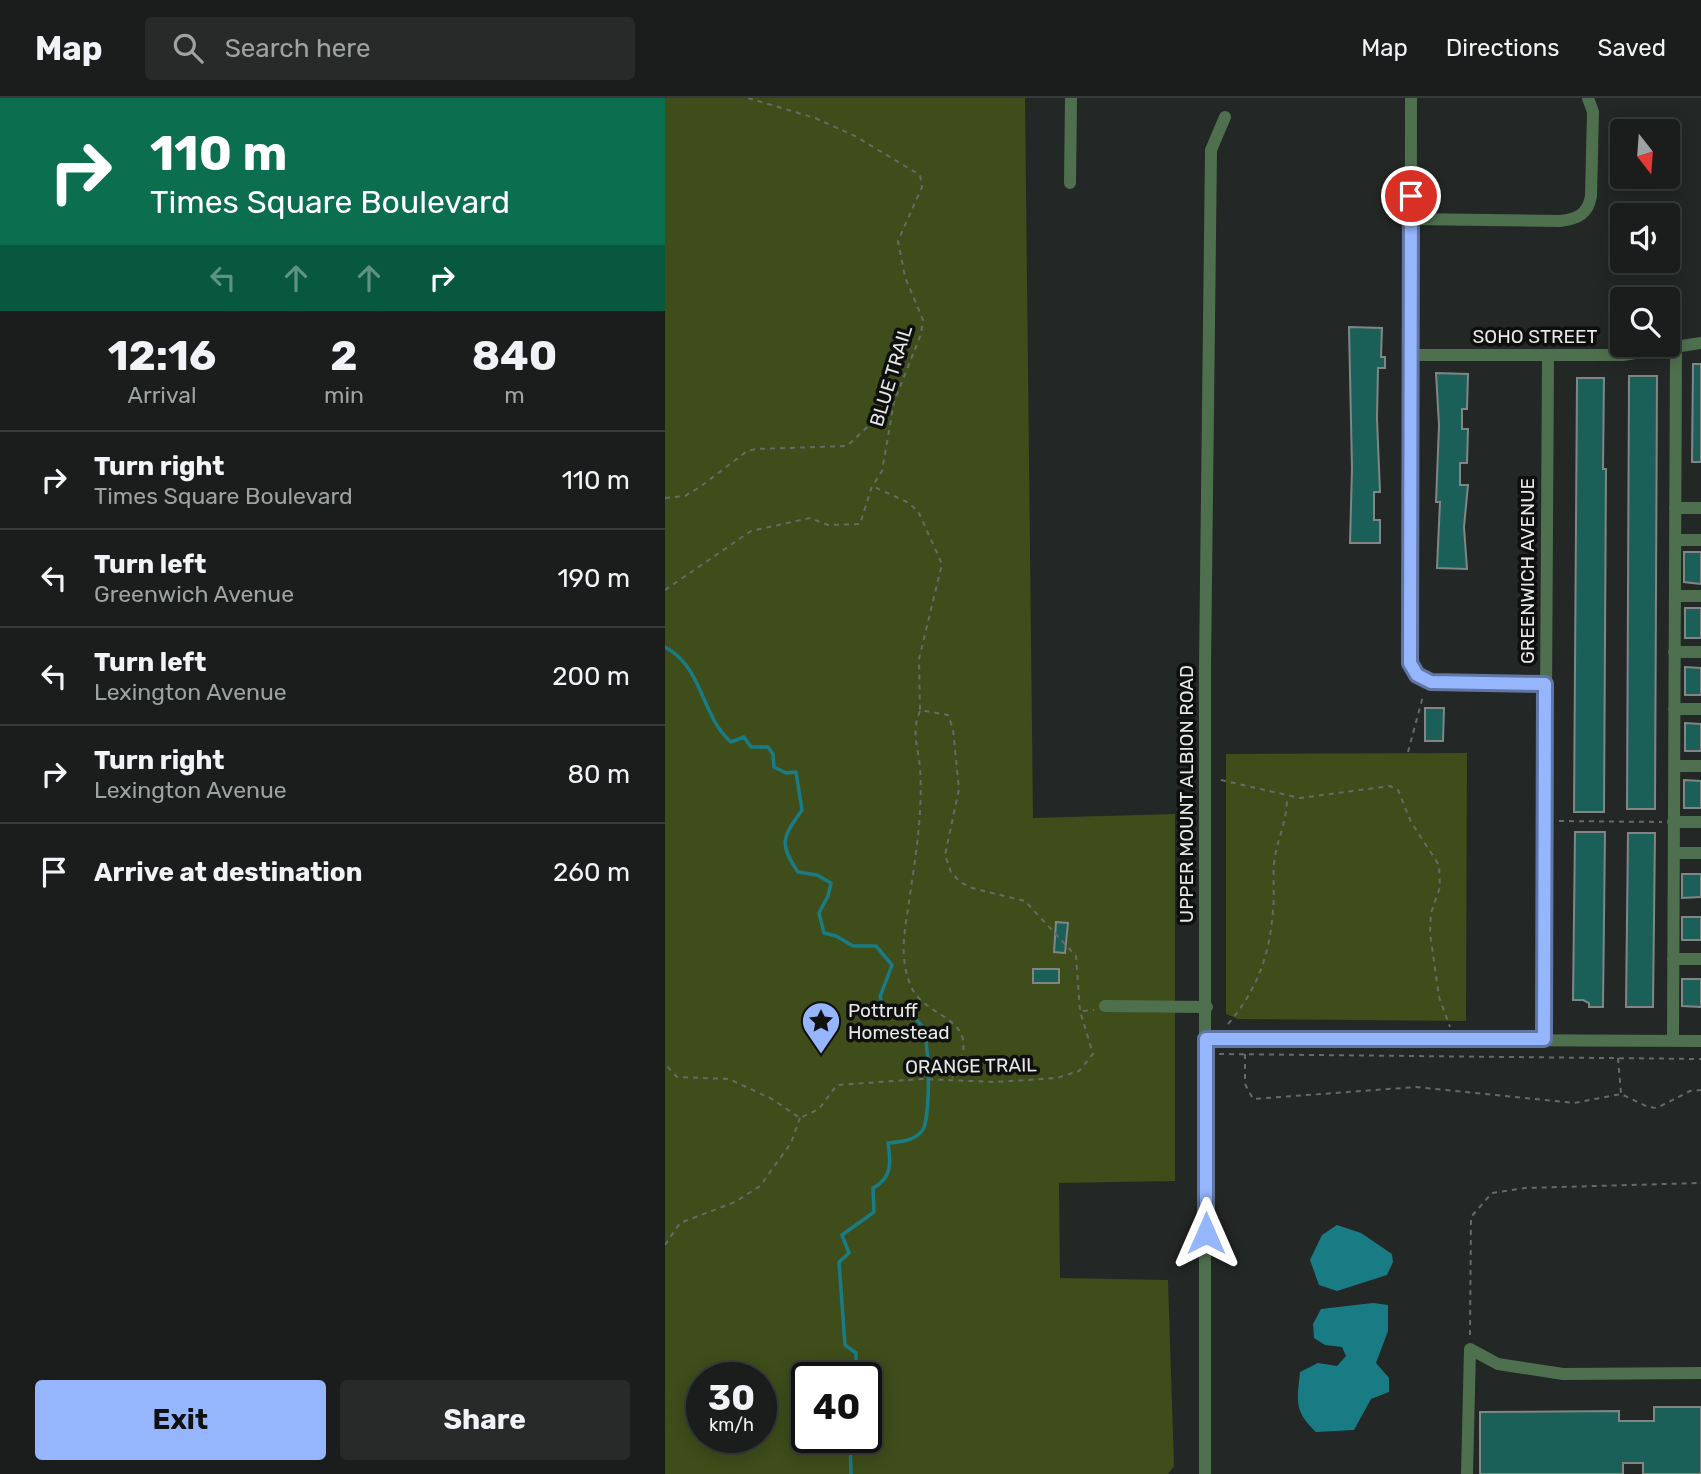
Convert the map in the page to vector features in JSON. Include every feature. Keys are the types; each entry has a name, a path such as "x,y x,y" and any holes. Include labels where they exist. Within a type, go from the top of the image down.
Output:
{"street":[{"path":"1070,98 1070,183"},
{"path":"1411,98 1409,650 1412,670 1431,682 1545,684"},
{"path":"1411,219 1560,221 1578,218 1589,206 1591,196 1593,112 1588,98"},
{"name":"UPPER MOUNT ALBION ROAD","path":"1205,1474 1205,667 1211,150 1225,117"},
{"name":"SOHO STREET","path":"1680,346 1701,343"},
{"name":"SOHO STREET","path":"1410,355 1610,355"},
{"name":"GREENWICH AVENUE","path":"1544,1039 1548,356"},
{"path":"1673,1040 1674,853 1670,822 1674,766 1676,357"},
{"path":"1675,508 1701,508"},
{"path":"1676,540 1701,540"},
{"path":"1675,596 1701,596"},
{"path":"1674,652 1701,652"},
{"path":"1674,709 1701,709"},
{"path":"1674,766 1701,766"},
{"path":"1670,822 1701,822"},
{"path":"1674,853 1701,853"},
{"path":"1673,959 1701,959"},
{"path":"1105,1006 1207,1007"},
{"path":"1206,1039 1701,1041"},
{"path":"1467,1474 1470,1349 1499,1364 1563,1374 1701,1373"}],"path":[{"name":"BLUE TRAIL","path":"748,98 815,118 920,175 922,187 898,241 905,277 923,320 922,334 894,402 882,471 873,486"},
{"path":"665,498 685,496 747,451 803,445 847,446 894,402"},
{"path":"665,590 751,531 810,518 828,525 860,524 873,486 907,502 918,512 929,529 942,564 919,659 920,710 913,735 920,767 918,830 902,948 910,986 918,999 929,1009 955,1023 962,1032 963,1052 952,1079"},
{"path":"1408,752 1423,696"},
{"name":"ORANGE TRAIL","path":"800,1118 819,1109 837,1085 922,1079 996,1082 1057,1078 1079,1071 1093,1054 1080,1011 1076,956 1025,901 972,888 960,882 951,872 945,855 959,789 953,729 948,715 920,710"},
{"path":"1221,780 1287,797 1323,797 1390,786 1398,790 1411,822 1431,849 1440,872 1440,887 1431,913 1430,933 1439,997 1450,1027"},
{"path":"1228,1024 1247,1000 1265,965 1273,911 1275,857 1287,815 1287,797"},
{"path":"1558,821 1670,822"},
{"path":"1206,1054 1701,1059"},
{"path":"1245,1054 1245,1084 1253,1099 1416,1087 1574,1103 1621,1094 1648,1107 1657,1108 1690,1091 1701,1090"},
{"path":"1618,1058 1621,1094"},
{"path":"665,1064 677,1077 729,1079 772,1099 800,1118"},
{"path":"797,1115 800,1118"},
{"path":"665,1245 680,1223 735,1202 759,1186 791,1143 800,1118"},
{"path":"1470,1349 1471,1217 1492,1193 1525,1188 1701,1182"}],"green space":[{"path":"665,98 1025,98 1033,818 1175,814 1175,1181 1059,1183 1060,1278 1168,1280 1174,1466 1168,1474 665,1474"},
{"path":"1467,753 1466,1021 1238,1019 1226,1014 1226,754"}],"water":[{"path":"1337,1225 1361,1233 1392,1254 1393,1262 1387,1275 1337,1291 1319,1285 1310,1260 1322,1235"},
{"path":"1373,1303 1388,1305 1388,1331 1376,1363 1389,1378 1389,1392 1371,1399 1354,1430 1316,1432 1300,1412 1300,1372 1318,1363 1337,1366 1346,1356 1342,1347 1325,1345 1314,1338 1313,1324 1321,1309"}],"building":[{"path":"1349,327 1382,328 1381,357 1385,357 1385,368 1378,368 1377,419 1380,492 1374,492 1374,520 1380,520 1380,543 1350,543 1352,468"},
{"path":"1693,364 1701,364 1701,462 1692,462"},
{"path":"1436,373 1468,374 1467,409 1462,409 1462,429 1468,429 1467,463 1460,463 1460,485 1468,485 1464,527 1467,569 1437,568 1440,502 1436,502 1439,425"},
{"path":"1629,376 1657,376 1655,809 1627,809"},
{"path":"1577,378 1604,378 1604,812 1574,812"},
{"path":"1684,552 1701,552 1701,584 1684,582"},
{"path":"1685,608 1701,608 1701,638 1685,638"},
{"path":"1685,667 1701,668 1701,695 1685,695"},
{"path":"1425,708 1444,708 1443,741 1425,741"},
{"path":"1685,723 1701,724 1701,751 1685,751"},
{"path":"1684,780 1701,781 1701,808 1684,808"},
{"path":"1575,832 1605,832 1603,1007 1589,1007 1589,1003 1583,1000 1573,1000"},
{"path":"1628,833 1655,833 1653,1007 1626,1007"},
{"path":"1682,874 1701,874 1701,897 1682,898"},
{"path":"1682,917 1701,917 1701,940 1682,940"},
{"path":"1056,922 1068,923 1065,953 1054,952"},
{"path":"1033,969 1059,969 1059,983 1033,983"},
{"path":"1682,979 1701,979 1701,1007 1682,1006"},
{"path":"1654,1407 1701,1407 1701,1474 1643,1474 1643,1463 1623,1463 1623,1474 1480,1474 1480,1412 1619,1411 1619,1421 1654,1421"}],"waterway":[{"path":"665,647 687,667 713,719 731,742 744,737 751,747 768,747 773,754 774,767 786,773 796,772 802,810 787,834 785,847 798,872 817,875 831,883 819,913 824,933 836,936 853,946 876,946 892,965 880,997 884,1008 914,1018 925,1034 928,1062 925,1124 922,1131 911,1139 888,1143 889,1169 884,1180 873,1188 874,1212 842,1235 849,1253 839,1262 845,1345 856,1353 856,1362"},
{"path":"850,1453 851,1474"}],"place":[{"name":"Pottruff Homestead","path":"821,1055"}],"route":[{"path":"1206,1233 1206,1039 1544,1039 1545,684 1431,682 1417,675 1410,663 1411,196"}]}
